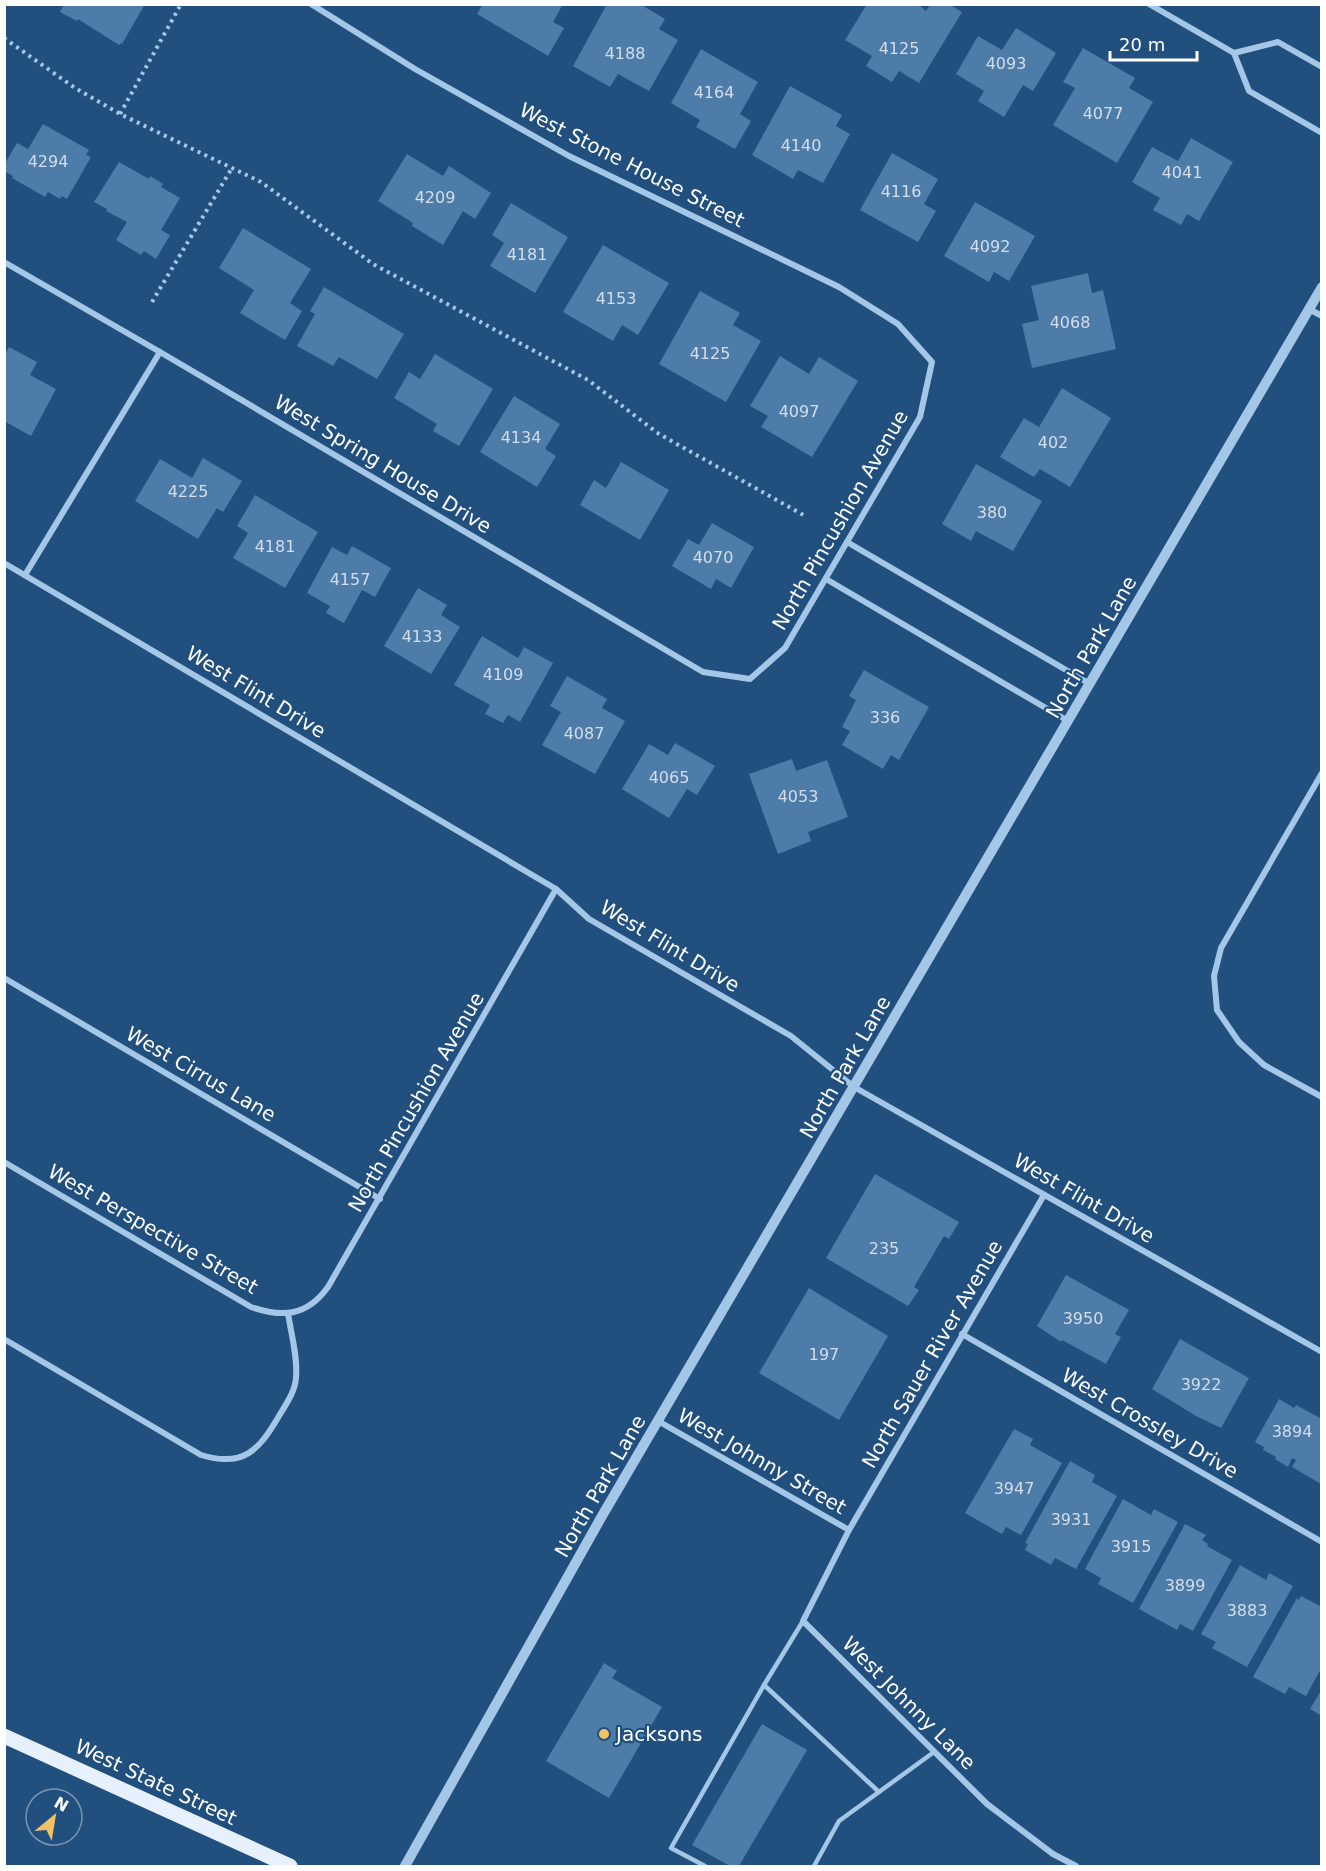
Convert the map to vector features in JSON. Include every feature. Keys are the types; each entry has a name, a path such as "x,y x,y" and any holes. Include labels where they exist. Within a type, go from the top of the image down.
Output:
{"main road":[{"name":"West State Street","path":"4,1736 290,1866"}],"street":[{"name":"West Stone House Street","path":"311,4 416,69 569,156 839,287 898,324 932,362"},
{"path":"1149,4 1234,53 1249,91 1322,133"},
{"path":"1234,53 1278,42 1322,67"},
{"name":"West Spring House Drive","path":"4,262 703,672 750,679"},
{"name":"North Park Lane","path":"405,1866 602,1516 1322,287"},
{"path":"1309,309 1322,316"},
{"path":"25,575 160,352"},
{"name":"North Pincushion Avenue","path":"750,679 785,648 920,417 932,362"},
{"path":"847,542 1090,684"},
{"name":"West Flint Drive","path":"4,563 556,889 590,919 791,1036 854,1087 1322,1352"},
{"path":"826,579 1068,721"},
{"path":"1322,773 1221,948 1214,976 1217,1010 1239,1042 1264,1065 1322,1097"},
{"name":"North Pincushion Avenue","path":"288,1313 304,1309 318,1301 328,1287 556,889"},
{"name":"West Cirrus Lane","path":"4,978 380,1199"},
{"name":"West Perspective Street","path":"4,1162 251,1307 270,1313 288,1313"},
{"name":"North Sauer River Avenue","path":"849,1530 1044,1195"},
{"path":"4,1339 201,1455 222,1460 236,1459 257,1449 294,1390 296,1368 288,1313"},
{"name":"West Crossley Drive","path":"962,1334 1322,1542"},
{"name":"West Johnny Street","path":"658,1421 849,1530"},
{"path":"803,1621 849,1530"},
{"name":"West Johnny Lane","path":"803,1621 987,1804 1053,1854 1076,1866"}],"lane":[{"path":"705,1866 671,1848 803,1621"},
{"path":"764,1685 879,1792"},
{"path":"814,1866 839,1821 934,1752"}],"path":[{"path":"120,114 181,4"},
{"path":"4,38 75,88 120,114 261,182 373,264 588,380 659,434 807,517"},
{"path":"152,302 232,168"}],"building":[{"path":"64,4 145,4 122,44 119,45 78,19 77,21 60,12"},
{"path":"483,4 563,4 553,22 564,28 548,56 477,14"},
{"path":"607,4 640,4 665,19 659,29 678,40 649,91 618,74 610,87 573,66"},
{"path":"867,4 918,4 926,11 930,5 950,5 962,12 919,83 899,71 892,82 866,66 872,56 845,40"},
{"path":"1016,28 1056,53 1033,91 1023,85 1004,117 978,101 984,91 956,74 978,36 1002,50"},
{"path":"1083,48 1135,78 1129,88 1153,102 1117,163 1053,125 1075,88 1063,82"},
{"path":"701,49 758,82 740,114 751,121 735,149 696,127 700,120 671,103"},
{"path":"790,86 842,115 836,126 850,134 823,183 798,170 793,179 752,155"},
{"path":"43,124 89,150 86,155 91,157 67,199 62,196 60,199 48,192 45,197 4,171 4,165 17,143 28,149"},
{"path":"1191,138 1233,162 1199,221 1187,214 1181,225 1153,210 1160,198 1132,182 1152,147 1178,161"},
{"path":"892,153 938,179 924,204 936,211 918,242 860,210"},
{"path":"407,154 443,176 449,166 491,193 475,219 463,211 443,245 378,201"},
{"path":"119,162 149,179 150,176 163,184 161,187 180,198 161,230 170,235 156,259 144,251 141,255 116,240 127,222 94,202"},
{"path":"975,202 1035,236 1009,281 994,272 989,282 944,256"},
{"path":"511,203 568,237 535,293 490,266 504,243 492,235"},
{"path":"243,228 311,269 290,303 302,311 285,340 240,313 254,290 219,268"},
{"path":"603,245 669,283 638,335 622,325 613,341 563,312"},
{"path":"1088,273 1092,293 1103,290 1116,349 1032,368 1022,324 1039,320 1031,286"},
{"path":"324,287 404,334 377,379 339,357 333,366 297,346 315,314 310,311"},
{"path":"700,291 740,313 733,325 761,341 726,402 659,364"},
{"path":"9,347 37,362 30,375 56,389 31,436 4,421 4,356"},
{"path":"435,354 493,389 459,446 433,431 437,424 394,398 409,372 420,379"},
{"path":"780,356 809,374 819,357 858,381 812,457 761,427 768,416 750,406"},
{"path":"1062,388 1111,418 1070,487 1040,469 1034,477 1000,457 1024,418 1039,427"},
{"path":"514,396 560,424 545,449 556,456 537,487 480,452"},
{"path":"203,458 242,481 223,512 217,508 198,539 135,501 160,459 192,478"},
{"path":"621,462 669,490 640,540 580,505 594,480 606,488"},
{"path":"976,464 1042,501 1013,551 976,531 971,541 942,524"},
{"path":"255,495 318,532 285,588 233,558 248,533 237,526"},
{"path":"712,523 754,547 731,588 716,579 711,589 672,566 688,539 699,545"},
{"path":"352,546 391,568 375,597 362,590 344,623 326,613 330,606 307,593 332,547 347,555"},
{"path":"418,588 447,605 441,615 460,627 431,674 384,646"},
{"path":"482,636 518,658 524,647 553,663 520,722 508,715 503,723 485,714 490,705 454,685"},
{"path":"864,670 929,707 899,760 891,755 883,769 842,745 850,731 842,727 856,700 849,696"},
{"path":"567,676 607,699 602,708 625,721 595,774 542,745 561,712 550,706"},
{"path":"675,743 715,766 697,795 687,789 669,818 622,789 649,744 668,755"},
{"path":"792,759 796,771 827,760 848,817 808,832 811,841 778,854 749,774"},
{"path":"875,1174 959,1222 949,1239 944,1236 914,1287 919,1290 908,1306 826,1258"},
{"path":"1066,1275 1129,1310 1115,1334 1121,1337 1106,1364 1062,1340 1061,1342 1037,1326"},
{"path":"809,1288 888,1336 839,1420 759,1373"},
{"path":"1180,1339 1249,1378 1221,1428 1196,1416 1152,1389"},
{"path":"1279,1399 1294,1408 1296,1405 1322,1419 1321,1484 1292,1467 1296,1460 1292,1458 1288,1467 1255,1442"},
{"path":"1014,1429 1033,1439 1030,1445 1062,1463 1021,1535 1006,1527 1002,1534 965,1513"},
{"path":"1070,1461 1095,1475 1092,1482 1117,1496 1076,1569 1055,1558 1051,1565 1025,1550 1028,1544 1025,1543"},
{"path":"1123,1499 1151,1515 1154,1509 1178,1522 1133,1603 1098,1584 1101,1578 1085,1569"},
{"path":"1185,1524 1206,1535 1202,1540 1208,1544 1207,1546 1232,1560 1193,1631 1180,1624 1177,1630 1139,1609"},
{"path":"1240,1565 1266,1580 1269,1573 1293,1586 1247,1667 1212,1648 1216,1642 1201,1634"},
{"path":"1301,1596 1322,1607 1322,1667 1306,1696 1289,1687 1285,1694 1253,1677 1297,1598 1299,1600"},
{"name":"Jacksons","path":"604,1663 617,1671 612,1678 662,1707 609,1798 546,1761"},
{"path":"1322,1689 1322,1716 1310,1709"},
{"path":"762,1724 807,1750 739,1866 730,1866 692,1845"}],"place":[{"name":"Jacksons","path":"604,1734"}]}
